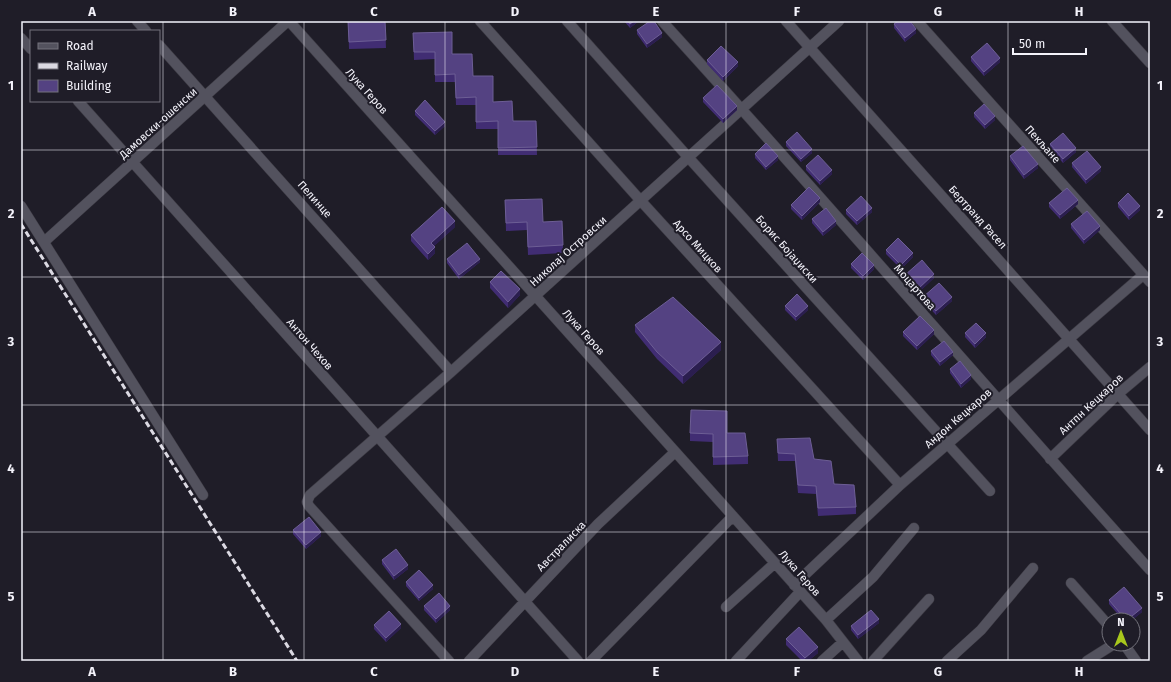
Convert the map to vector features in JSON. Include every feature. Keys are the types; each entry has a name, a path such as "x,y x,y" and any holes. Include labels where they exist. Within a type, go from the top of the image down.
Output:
{"street":[{"path":"137,21 145,30"},
{"name":"Дамовски-ошенски","path":"44,242 288,21"},
{"name":"Лука Геров","path":"288,21 826,620 858,661"},
{"name":"Арсо Мицков","path":"480,21 641,201 900,485"},
{"name":"Борис Бојаџиски","path":"567,21 990,491"},
{"name":"Моцартова","path":"662,21 742,109 1050,459 1150,570"},
{"name":"Бертранд Расел","path":"786,21 1070,338 1150,430"},
{"name":"Николај Островски","path":"449,661 308,506 307,502 310,495 376,436 452,372 839,21"},
{"name":"Пекљане","path":"917,21 1147,278"},
{"path":"1112,21 1150,63"},
{"path":"21,38 30,48"},
{"name":"Пелинце","path":"160,46 452,372"},
{"name":"Антон Чехов","path":"79,102 578,661"},
{"path":"21,206 203,495"},
{"name":"Андон Кецкаров","path":"736,661 797,588 900,485 1070,338 1147,278"},
{"name":"Антпн Кецкаров","path":"1050,459 1118,394 1150,367"},
{"name":"Австралиска","path":"469,661 598,524 675,452"},
{"path":"592,661 733,516"},
{"path":"826,620 872,577 914,528"},
{"path":"726,608 775,563"},
{"path":"947,661 981,630 1033,568"},
{"path":"1071,583 1101,617"},
{"path":"872,661 929,599"},
{"path":"822,661 843,642"},
{"path":"1087,661 1101,652"},
{"path":"1130,652 1136,661"}],"building":[{"path":"348,21 385,21 386,40 349,42"},
{"path":"650,21 654,21 662,33 647,44 637,30"},
{"path":"898,21 910,21 916,29 905,38 894,24"},
{"path":"452,32 452,54 472,54 473,76 493,76 493,102 512,101 513,121 536,121 537,147 498,148 498,121 476,122 476,97 456,98 455,74 435,75 435,52 414,52 413,33"},
{"path":"987,43 1000,58 984,72 971,57"},
{"path":"721,46 738,62 723,77 707,60"},
{"path":"717,85 737,106 723,119 703,98"},
{"path":"425,100 445,122 435,131 415,111"},
{"path":"984,104 995,116 985,125 974,113"},
{"path":"797,132 812,149 801,159 786,142"},
{"path":"1063,133 1076,148 1063,159 1050,144"},
{"path":"766,143 778,156 766,167 755,154"},
{"path":"1023,146 1038,164 1024,175 1010,156"},
{"path":"1087,151 1101,167 1086,180 1072,163"},
{"path":"818,155 832,170 820,181 806,166"},
{"path":"809,187 820,198 802,216 791,205"},
{"path":"1067,188 1078,200 1060,215 1049,203"},
{"path":"1128,193 1140,206 1129,216 1118,203"},
{"path":"861,196 872,208 857,221 846,210"},
{"path":"542,199 543,222 562,221 563,245 528,247 527,222 506,223 505,200"},
{"path":"442,207 455,221 431,243 435,247 428,254 411,235"},
{"path":"826,208 836,221 823,232 812,219"},
{"path":"1087,211 1100,226 1084,240 1071,224"},
{"path":"898,238 913,253 901,265 886,250"},
{"path":"467,243 480,259 459,275 447,259"},
{"path":"862,253 874,265 863,276 851,264"},
{"path":"922,260 934,274 918,289 905,275"},
{"path":"501,271 520,289 508,302 490,282"},
{"path":"939,283 952,297 936,311 923,297"},
{"path":"797,294 808,306 796,317 785,306"},
{"path":"673,297 721,342 683,376 657,352 635,325"},
{"path":"920,316 934,330 917,346 903,332"},
{"path":"976,323 986,333 975,344 965,333"},
{"path":"944,341 953,352 940,362 931,351"},
{"path":"960,361 971,375 961,384 950,369"},
{"path":"691,410 727,411 727,433 745,433 748,456 713,457 713,434 690,433"},
{"path":"810,438 814,459 831,461 834,484 854,485 856,507 818,508 816,486 798,485 795,454 778,453 777,439"},
{"path":"309,517 321,532 306,545 293,530"},
{"path":"396,549 408,565 394,576 382,560"},
{"path":"419,570 433,585 419,598 406,582"},
{"path":"1124,587 1142,608 1137,612 1119,612 1109,600"},
{"path":"439,593 450,606 436,619 424,606"},
{"path":"871,610 879,619 858,635 851,626"},
{"path":"389,611 401,624 386,638 374,625"},
{"path":"799,627 818,647 805,658 786,639"}],"railway":[{"path":"21,224 297,661"}]}
